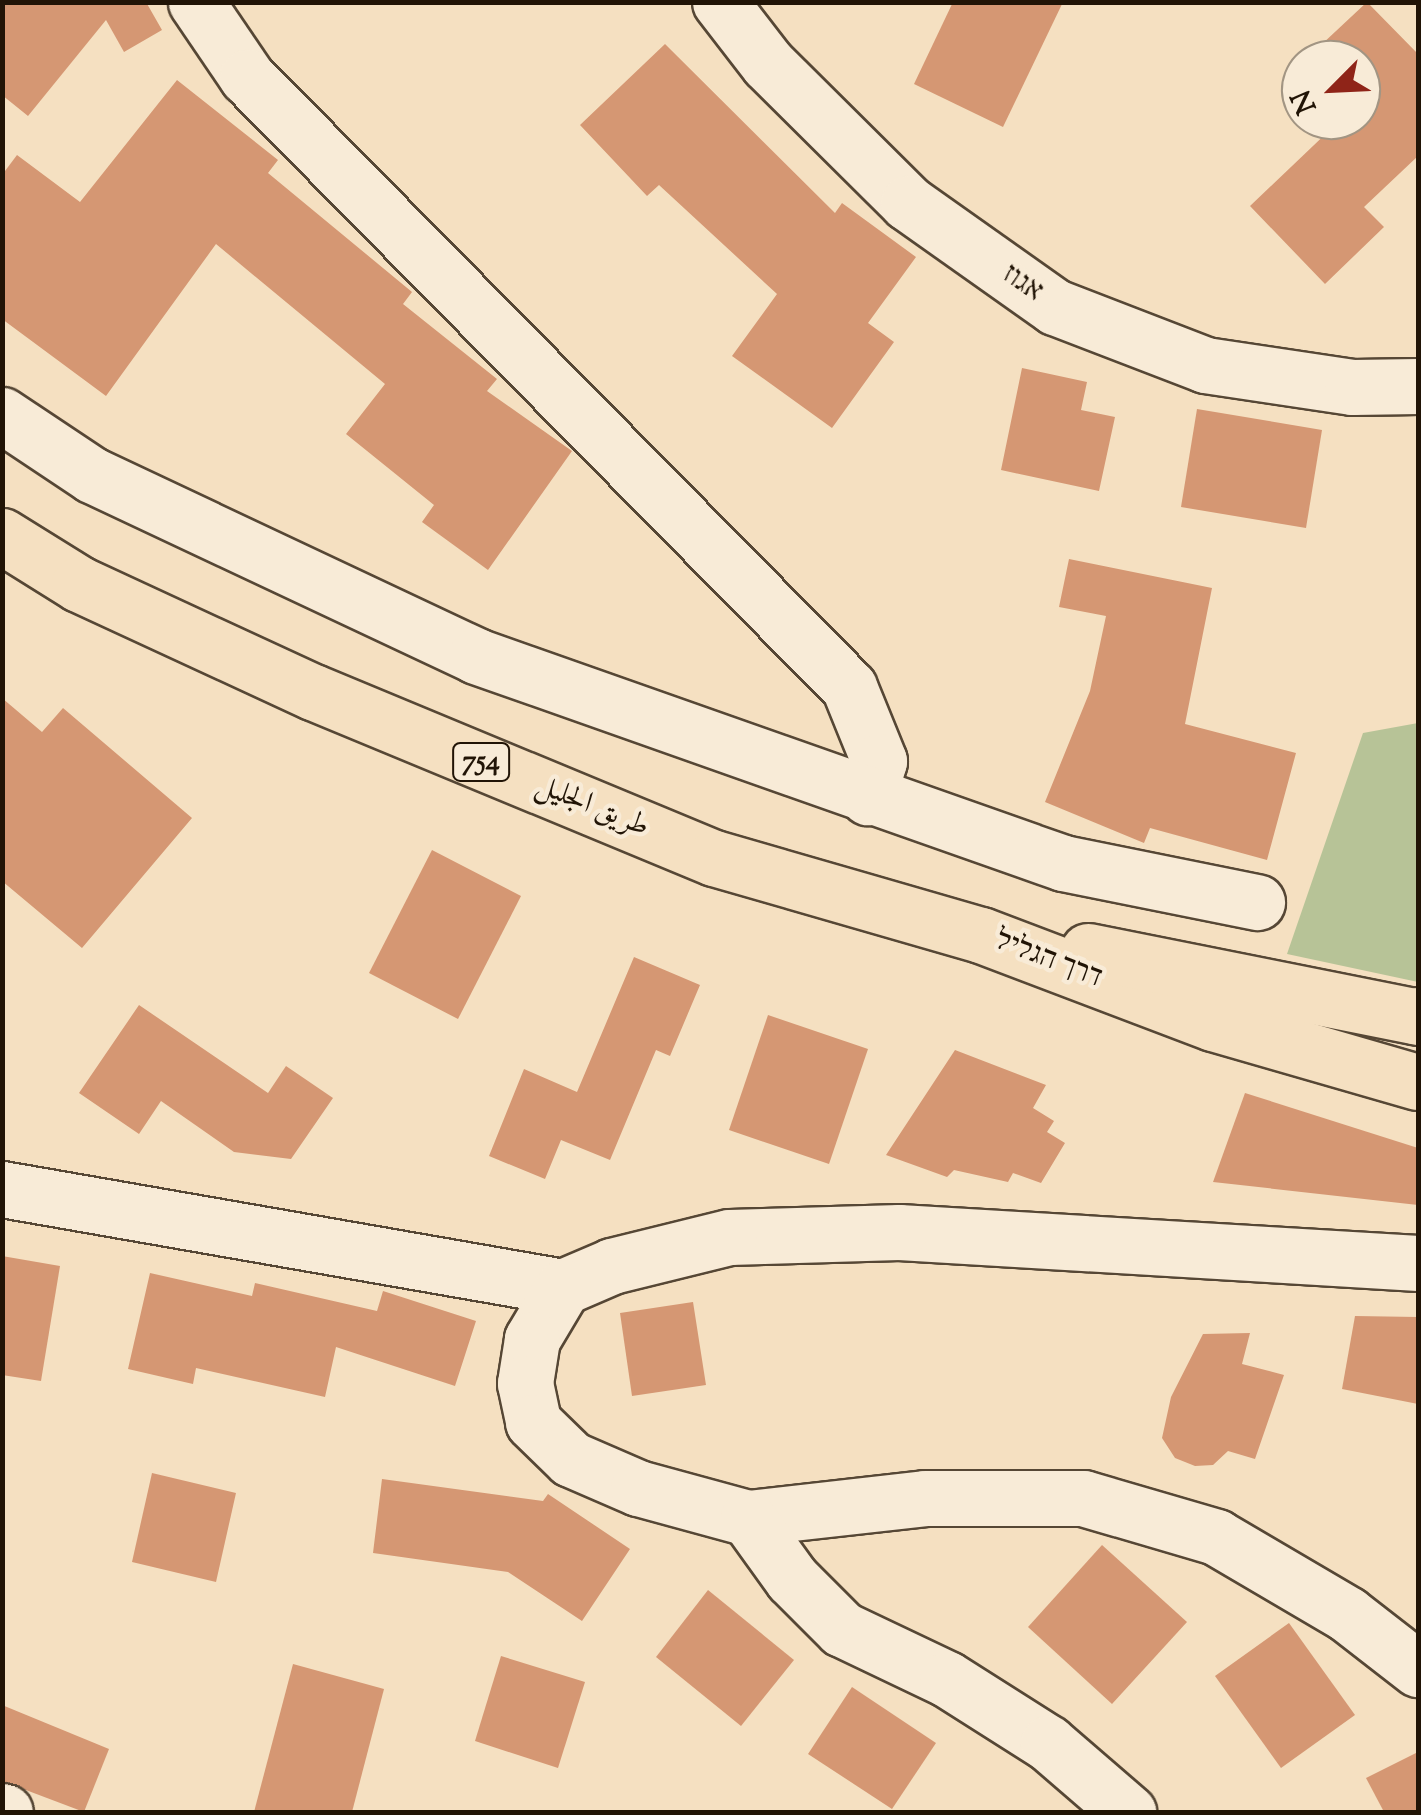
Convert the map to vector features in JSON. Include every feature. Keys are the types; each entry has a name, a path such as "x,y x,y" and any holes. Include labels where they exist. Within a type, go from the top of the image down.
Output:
{"main road":[{"name":"طريق الجليل","path":"2,536 80,584 313,692 714,858 982,935"},
{"name":"דרך הגליל","path":"982,935 1417,1016"},
{"name":"דרך הגליל","path":"982,935 1212,1023 1418,1082"}],"street":[{"path":"196,2 259,90 849,687 879,761 868,797"},
{"name":"אגוז","path":"720,2 768,64 908,203 1055,307 1205,365 1352,388 1413,381"},
{"path":"2,415 92,475 476,656 1062,863 1257,902"},
{"path":"2,1189 563,1287 612,1266 730,1237 880,1232 1418,1263"},
{"path":"563,1287 532,1339 525,1383 533,1422 571,1459 638,1488 748,1518 925,1498 1083,1498 1216,1537 1348,1614 1418,1669"},
{"path":"748,1518 792,1580 842,1629 947,1679 1031,1732 1128,1812"}],"green space":[{"path":"1418,723 1418,982 1287,954 1363,733"}],"building":[{"path":"2,2 146,2 162,30 124,52 106,20 28,116 2,95"},
{"path":"953,2 1063,2 1003,127 914,84"},
{"path":"1367,2 1418,54 1418,156 1364,207 1384,227 1325,284 1250,206 1319,140 1381,140 1381,40 1326,40"},
{"path":"665,44 835,213 842,203 916,257 868,323 894,342 832,428 732,356 777,294 659,185 647,196 580,125"},
{"path":"177,80 278,160 268,173 412,292 403,304 497,379 487,391 572,451 488,570 422,522 434,505 346,434 385,384 216,244 106,396 2,319 2,175 17,155 80,202"},
{"path":"1022,368 1087,382 1081,410 1115,417 1099,491 1001,470"},
{"path":"1197,409 1322,430 1306,528 1181,507"},
{"path":"1069,559 1212,588 1185,724 1296,753 1267,860 1150,828 1144,843 1045,802 1090,691 1106,616 1059,607"},
{"path":"2,698 42,732 63,708 192,818 82,948 2,881"},
{"path":"432,850 521,896 458,1019 369,973"},
{"path":"634,957 700,985 670,1056 656,1050 610,1160 561,1140 545,1179 489,1156 524,1069 577,1092"},
{"path":"139,1005 268,1093 286,1066 333,1098 291,1159 234,1152 161,1101 139,1134 79,1093"},
{"path":"768,1015 868,1049 829,1164 729,1130"},
{"path":"955,1050 1046,1085 1033,1108 1054,1121 1047,1132 1065,1143 1041,1183 1013,1173 1008,1182 954,1170 947,1177 886,1155"},
{"path":"1245,1093 1418,1148 1418,1205 1213,1182"},
{"path":"2,1256 60,1266 41,1381 2,1375"},
{"path":"150,1273 252,1296 255,1283 377,1311 383,1291 476,1321 455,1386 336,1347 325,1397 196,1368 193,1384 128,1369"},
{"path":"693,1302 706,1385 632,1396 620,1313"},
{"path":"1355,1316 1418,1317 1418,1404 1342,1389"},
{"path":"1250,1333 1242,1364 1284,1375 1255,1459 1228,1451 1213,1465 1195,1466 1175,1458 1162,1438 1171,1397 1203,1334"},
{"path":"152,1473 236,1493 216,1582 132,1562"},
{"path":"382,1479 543,1501 548,1494 630,1549 582,1621 508,1572 373,1553"},
{"path":"1102,1545 1187,1622 1112,1704 1028,1627"},
{"path":"708,1590 794,1660 741,1726 656,1657"},
{"path":"1289,1623 1355,1715 1281,1768 1215,1676"},
{"path":"501,1656 585,1682 558,1768 475,1741"},
{"path":"293,1664 384,1689 352,1812 254,1812"},
{"path":"852,1687 936,1743 892,1809 808,1754"},
{"path":"2,1705 109,1749 84,1812 2,1781"},
{"path":"1418,1752 1418,1812 1384,1812 1366,1778"}]}
